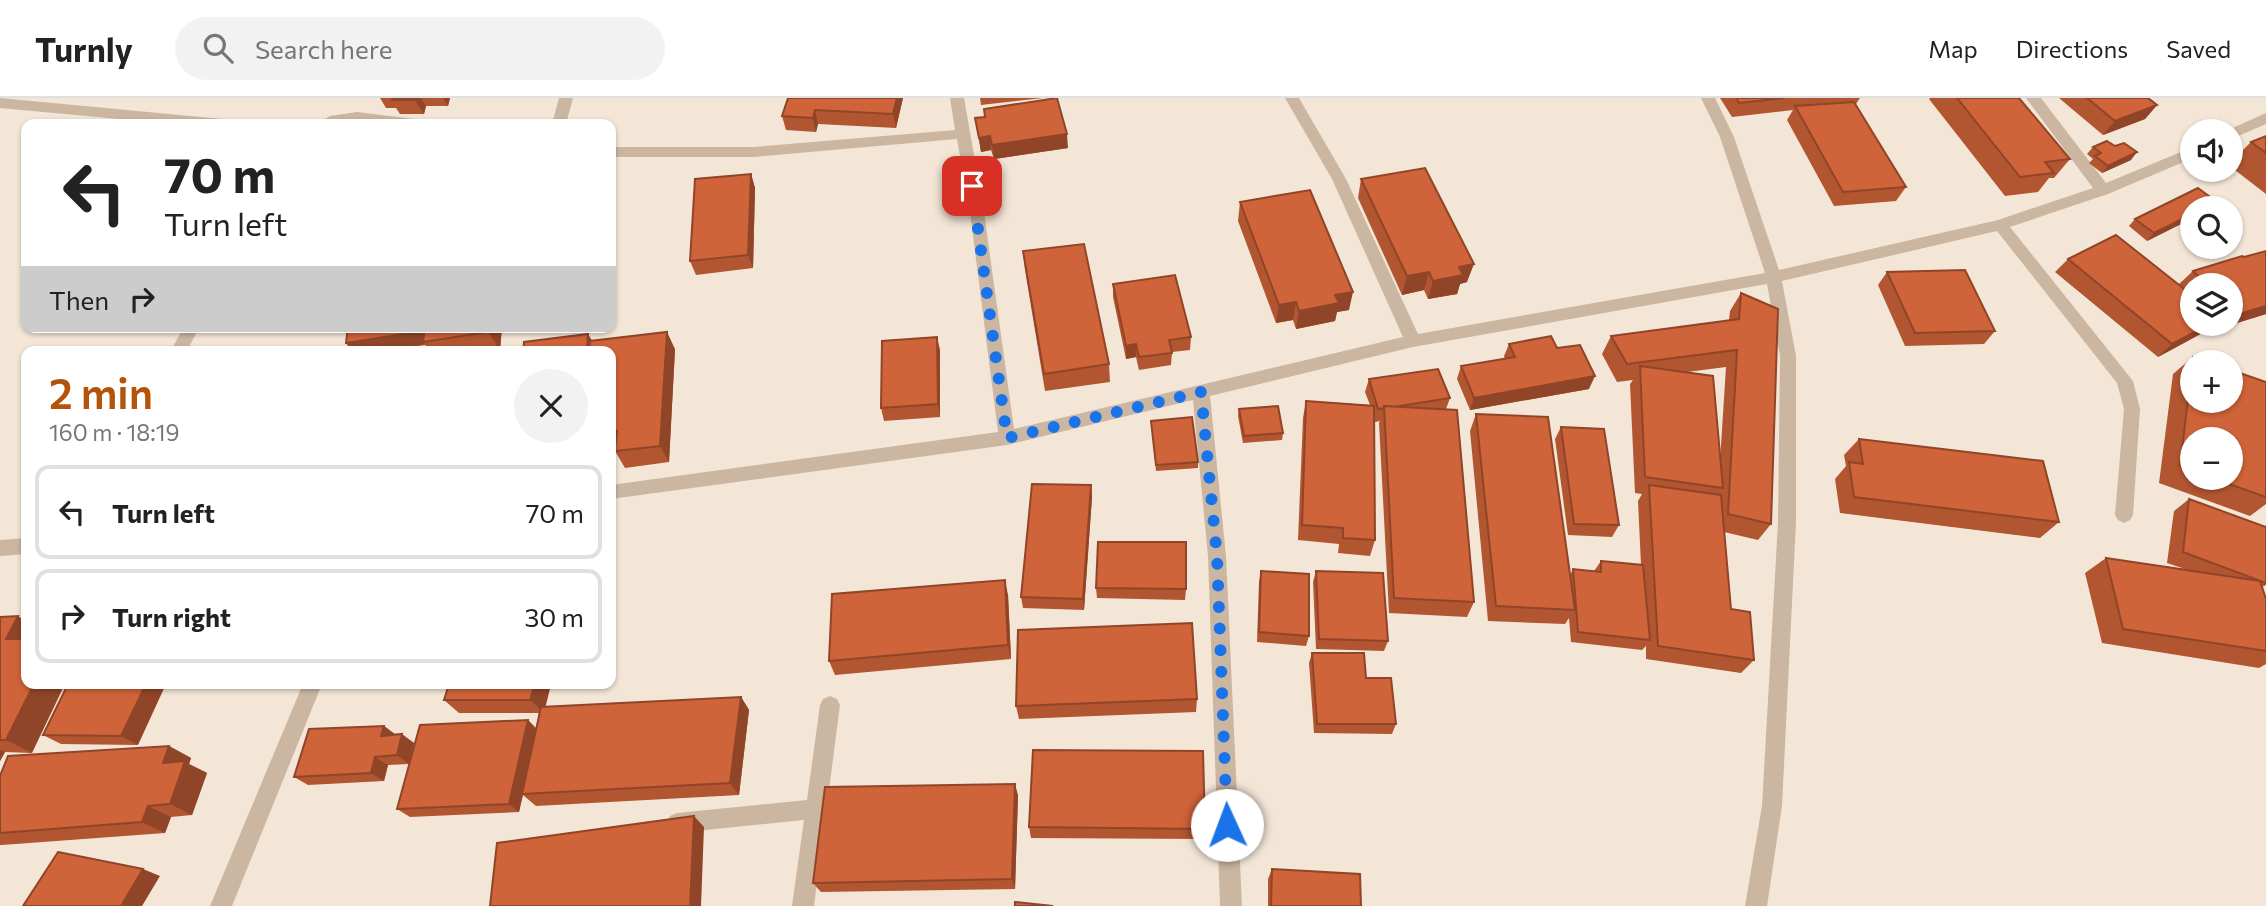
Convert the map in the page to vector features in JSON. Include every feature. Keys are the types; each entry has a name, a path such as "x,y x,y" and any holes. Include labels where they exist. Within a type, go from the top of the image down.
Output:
{"street":[{"path":"560,119 566,98"},
{"path":"957,98 977,212 1007,438"},
{"path":"1292,98 1339,179 1413,341"},
{"path":"1708,98 1727,137 1774,277 1788,356 1787,522 1772,806 1756,906"},
{"path":"2033,98 2103,190"},
{"path":"0,103 169,119"},
{"path":"2243,129 2266,118"},
{"path":"335,119 378,119"},
{"path":"616,152 754,152 963,134"},
{"path":"616,491 1007,438 1413,341 1774,277 2000,225 2103,190 2180,157"},
{"path":"2000,225 2125,381 2132,409 2124,515"},
{"path":"1201,392 1217,556 1231,906"},
{"path":"0,548 21,546"},
{"path":"221,906 311,689"},
{"path":"803,906 830,705"},
{"path":"653,826 816,809"}],"building":[{"path":"393,98 416,98 392,100"},
{"path":"788,98 897,98 893,114 815,110 813,118 782,116"},
{"path":"1057,98 1067,134 992,145 990,136 979,138 975,118 985,117 984,109"},
{"path":"1736,98 1785,98 1739,103"},
{"path":"1957,98 2019,98 2070,159 2045,162 2054,173 2020,177"},
{"path":"2087,98 2148,98 2157,105 2115,121"},
{"path":"1854,102 1906,187 1843,192 1795,106"},
{"path":"2266,136 2266,153 2251,142"},
{"path":"2107,141 2115,146 2124,143 2137,152 2108,166 2095,156 2101,153 2093,147"},
{"path":"1425,168 1474,264 1459,267 1463,275 1433,281 1429,272 1407,276 1361,179"},
{"path":"751,174 748,255 690,261 695,179"},
{"path":"2198,188 2209,196 2182,196"},
{"path":"1310,190 1353,292 1335,295 1339,303 1299,311 1296,302 1279,305 1240,202"},
{"path":"2180,197 2180,220 2154,233 2135,219"},
{"path":"2116,235 2180,286 2180,336 2187,336 2172,344 2068,259"},
{"path":"1084,244 1109,364 1044,374 1023,251"},
{"path":"2266,251 2266,306 2243,313 2243,273 2193,271"},
{"path":"1965,270 1995,331 1915,333 1887,272"},
{"path":"1175,275 1191,337 1169,340 1172,353 1139,357 1136,344 1126,346 1113,284"},
{"path":"1741,293 1778,309 1771,524 1728,514 1737,350 1627,364 1611,336 1739,319"},
{"path":"667,332 660,446 616,451 616,346 590,346 590,341"},
{"path":"347,333 410,333 346,343"},
{"path":"424,333 482,333 423,342"},
{"path":"588,334 587,346 524,346 524,342"},
{"path":"1551,336 1557,348 1580,345 1595,376 1474,398 1461,366 1515,357 1509,344"},
{"path":"937,337 938,404 881,408 882,341"},
{"path":"1640,366 1713,376 1723,488 1645,477"},
{"path":"1438,369 1450,398 1378,409 1369,379"},
{"path":"2243,374 2266,382 2266,497 2243,489 2243,427 2185,427 2186,413 2243,413"},
{"path":"1306,401 1374,406 1375,540 1343,538 1343,528 1302,525"},
{"path":"1278,406 1283,433 1244,436 1239,409"},
{"path":"1384,406 1457,410 1474,602 1394,598"},
{"path":"1476,414 1548,417 1575,610 1496,606"},
{"path":"1192,417 1198,462 1156,465 1151,421"},
{"path":"1561,427 1604,429 1619,525 1574,524"},
{"path":"1859,439 2043,461 2059,522 1854,497 1849,462 1863,464"},
{"path":"1032,484 1091,485 1083,599 1021,597"},
{"path":"1649,485 1721,495 1731,609 1750,612 1754,660 1658,646"},
{"path":"2189,499 2266,527 2266,583 2183,552"},
{"path":"1098,542 1186,542 1186,589 1096,588"},
{"path":"2106,558 2260,581 2266,599 2266,651 2123,629"},
{"path":"1601,561 1643,565 1650,640 1578,632 1573,569 1601,572"},
{"path":"1261,571 1309,574 1309,636 1259,632"},
{"path":"1316,571 1383,573 1388,641 1319,639"},
{"path":"1005,580 1008,645 829,661 832,594"},
{"path":"18,616 6,639 21,639 21,689 32,689 6,740 0,740 0,617"},
{"path":"1192,623 1197,699 1016,706 1018,630"},
{"path":"1312,653 1364,653 1366,678 1391,678 1396,724 1317,724"},
{"path":"66,689 144,689 121,736 43,735"},
{"path":"447,689 533,689 530,700 444,700"},
{"path":"741,697 730,783 522,794 541,707"},
{"path":"528,720 509,804 397,809 420,725"},
{"path":"384,726 381,736 402,734 397,755 375,757 371,773 294,777 309,729"},
{"path":"169,746 163,763 185,761 170,804 148,806 142,822 0,833 0,776 8,756"},
{"path":"1033,750 1203,751 1205,829 1029,827"},
{"path":"1015,784 1012,879 813,883 825,787"},
{"path":"694,816 690,906 490,906 497,843"},
{"path":"58,852 143,869 121,906 23,906"},
{"path":"1272,869 1360,874 1361,906 1271,906"},
{"path":"1015,902 1053,906 1015,906"}],"route":[{"path":"972,186 1007,438 1201,392 1217,556 1227,825"}]}
